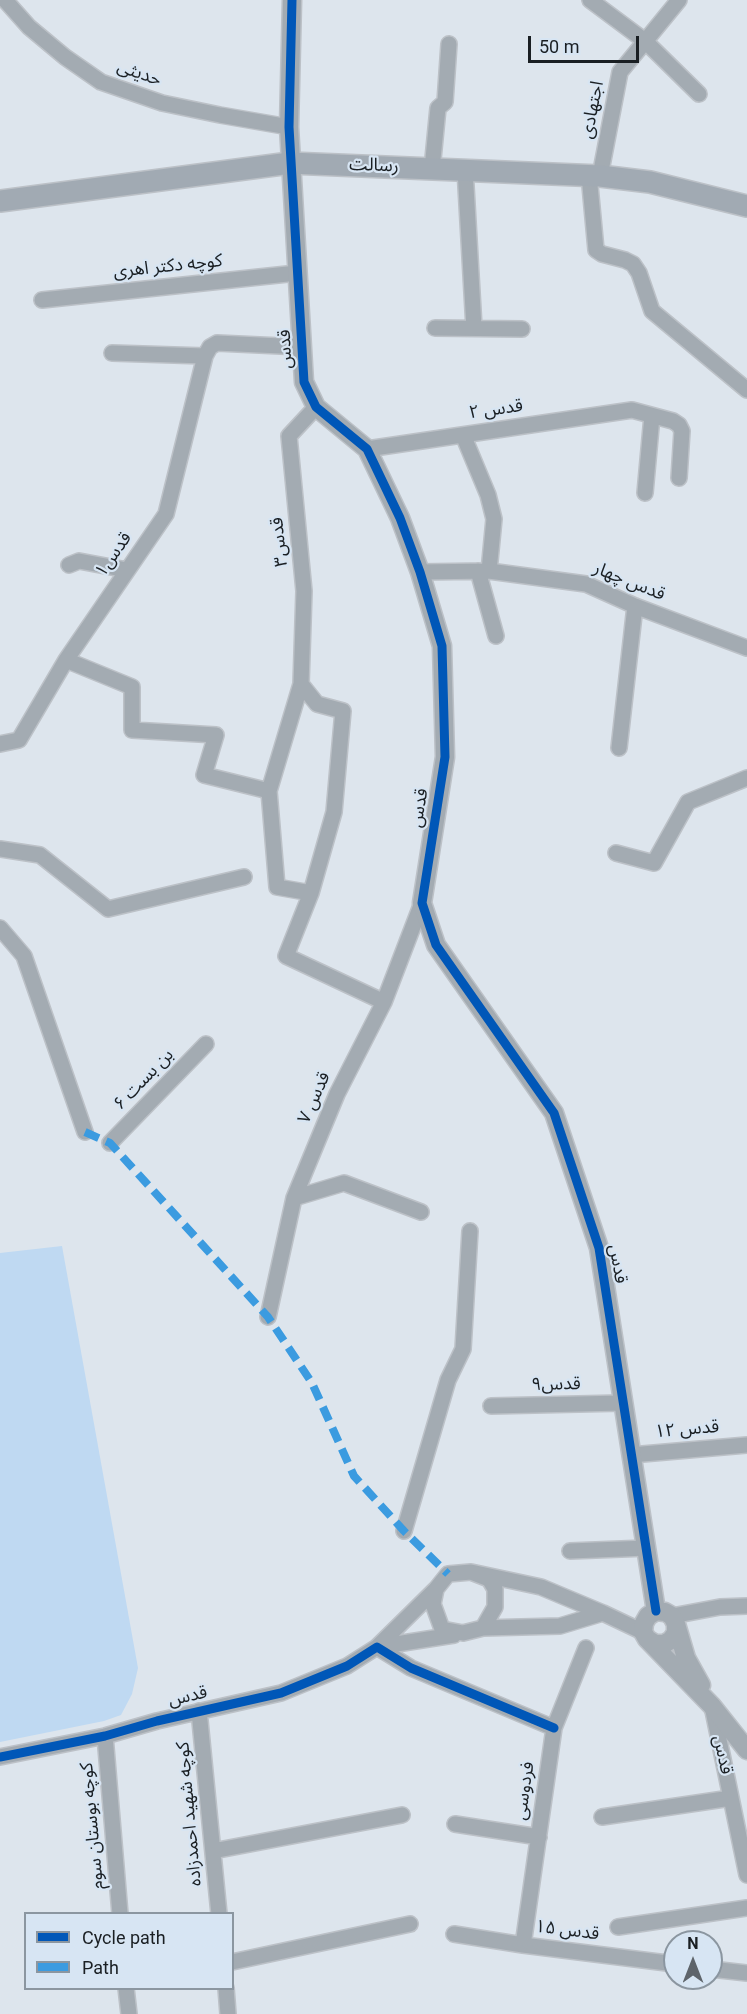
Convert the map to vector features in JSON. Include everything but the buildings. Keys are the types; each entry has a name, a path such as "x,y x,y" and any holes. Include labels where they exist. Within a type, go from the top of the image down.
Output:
{"main road":[{"name":"رسالت","path":"0,201 290,163 595,176 650,182 747,207"}],"street":[{"name":"حدیثی","path":"6,0 29,27 65,57 101,82 162,103 289,127"},
{"name":"قدس","path":"292,0 290,163 304,382 316,407 367,449 400,518 420,572 442,646 445,757 422,903 436,945 554,1113 598,1248 647,1548 668,1617 686,1658 712,1706 747,1875"},
{"path":"590,0 645,41 699,94"},
{"name":"اجتهادی","path":"679,0 621,72 595,176 596,250 633,264 639,273 652,311 747,390"},
{"path":"432,169 438,108 445,102 449,44"},
{"path":"465,169 474,328"},
{"name":"کوچه دکتر اهری","path":"42,300 297,273"},
{"path":"435,328 522,329"},
{"path":"112,353 205,356 210,347 217,343 302,347"},
{"name":"قدس۱","path":"0,744 19,740 66,660 166,514 205,356"},
{"name":"قدس۳","path":"311,893 278,887 268,791 301,684 304,591 289,436 316,407"},
{"name":"قدس ۲","path":"367,449 632,410 652,416"},
{"path":"645,493 652,416 679,424 682,431 679,478"},
{"path":"463,435 488,495 494,519 483,571 496,636"},
{"path":"69,565 79,561 127,570"},
{"name":"قدس چهار","path":"420,572 483,571 586,584 635,606 747,648"},
{"path":"619,748 635,606"},
{"path":"66,660 132,687 132,730 216,735 204,775 268,791"},
{"path":"301,684 317,704 343,711 334,812 311,893 286,956 384,1002"},
{"path":"616,853 654,863 688,802 747,778"},
{"path":"0,849 40,855 108,909 244,877"},
{"name":"قدس ۷","path":"268,1317 294,1198 337,1094 384,1002 422,903"},
{"path":"0,928 24,956 85,1132"},
{"name":"بن بست ۶","path":"110,1143 206,1044"},
{"path":"294,1198 344,1183 421,1212"},
{"path":"404,1531 448,1380 463,1349 470,1231"},
{"name":"قدس۹","path":"491,1406 622,1403"},
{"name":"قدس ۱۲","path":"631,1455 747,1444"},
{"path":"570,1551 647,1548"},
{"name":"قدس","path":"471,1572 541,1587 603,1613 645,1636 712,1706 747,1750"},
{"path":"376,1647 436,1589 448,1574 471,1572 489,1579 495,1589 495,1607 483,1628"},
{"path":"436,1589 434,1604 442,1629 463,1633"},
{"path":"668,1617 676,1633 664,1644 655,1644 645,1636 644,1623 648,1616 668,1617 720,1607 747,1606"},
{"path":"376,1647 483,1628 560,1626 603,1613"},
{"name":"قدس","path":"0,1757 105,1736 199,1711 281,1693 347,1666 376,1647"},
{"path":"376,1647 411,1668 554,1728"},
{"name":"فردوسی","path":"523,1945 554,1728 586,1648"},
{"name":"کوچه شهید احمدزاده","path":"199,1711 219,1912"},
{"name":"کوچه بوستان سوم","path":"105,1736 120,1912"},
{"path":"602,1817 731,1798"},
{"path":"213,1851 402,1815"},
{"path":"455,1824 538,1837"},
{"path":"618,1927 747,1908"},
{"path":"234,1962 410,1924"},
{"name":"قدس ۱۵","path":"454,1934 663,1962"},
{"path":"723,1970 747,1973"},
{"path":"126,1990 129,2014"},
{"path":"226,1990 228,2014"}],"shaded area":[{"path":"62,1246 138,1668 132,1694 121,1715 104,1721 0,1742 0,1253"}],"marked path":[{"path":"85,1132 110,1143 268,1317 312,1383 354,1476 404,1531 448,1574"}],"cycle path":[{"path":"292,0 289,127 304,382 316,407 367,449 400,518 420,572 442,646 445,757 422,903 436,945 554,1113 599,1248 656,1611"},
{"path":"0,1757 105,1736 157,1721 281,1693 347,1666 377,1647 411,1668 554,1728"}]}
